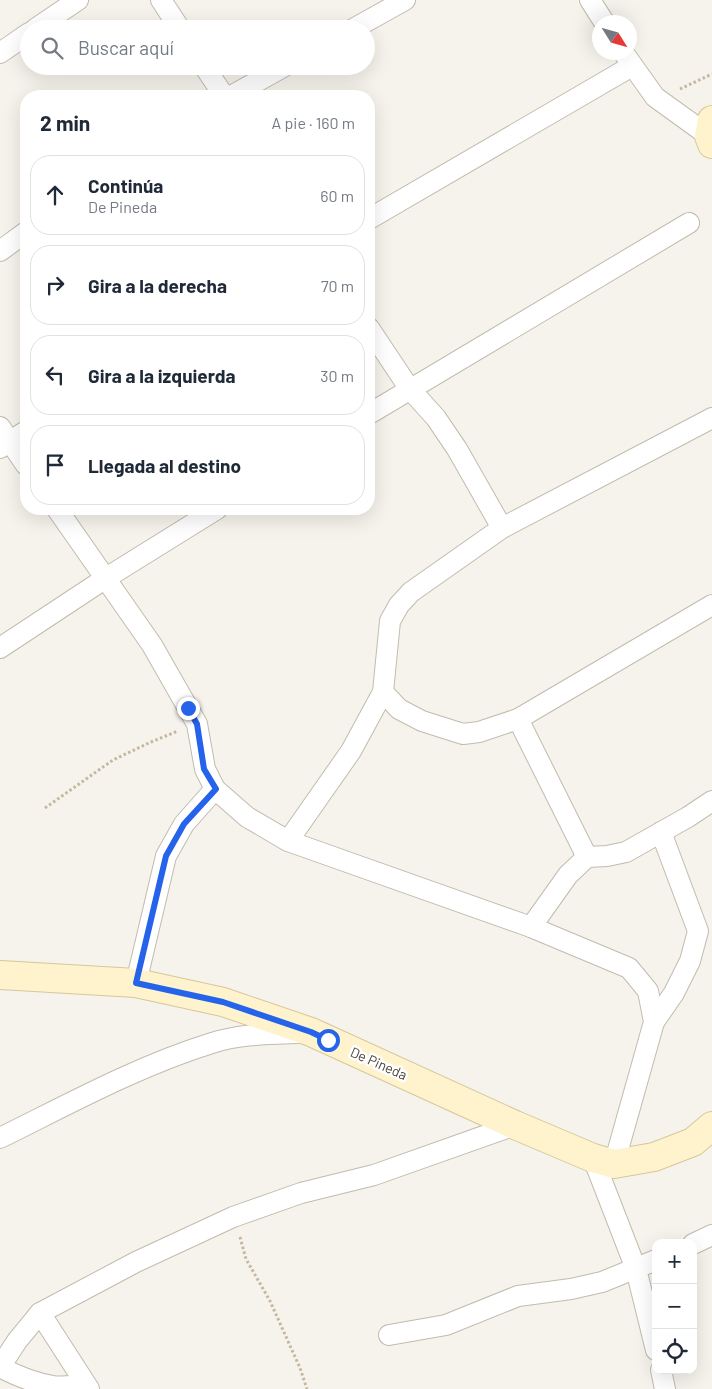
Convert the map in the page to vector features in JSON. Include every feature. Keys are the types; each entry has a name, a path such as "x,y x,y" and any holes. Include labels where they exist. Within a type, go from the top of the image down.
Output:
{"street":[{"path":"49,20 78,0"},
{"path":"161,0 174,20"},
{"path":"369,20 405,0"},
{"path":"590,0 600,15"},
{"path":"0,53 20,39"},
{"path":"375,215 628,60 655,97 711,133"},
{"path":"210,75 220,90"},
{"path":"242,90 269,75"},
{"path":"375,410 409,388 689,223"},
{"path":"0,251 20,236"},
{"path":"375,337 409,388 436,418 457,449 502,528"},
{"path":"288,841 351,751 383,692 390,621 399,605 412,592 502,528 712,418"},
{"path":"9,437 20,455"},
{"path":"61,515 152,645 197,724 204,769 216,789 247,817 288,841 531,927 629,968 648,991 654,1022"},
{"path":"0,648 106,578 207,515"},
{"path":"383,692 399,709 422,721 463,734 479,732 518,719 712,605"},
{"path":"518,719 587,857"},
{"path":"136,983 166,856 184,824 216,789"},
{"path":"531,927 568,875 587,857 607,856 626,852 688,817 712,801"},
{"path":"652,1334 636,1269 604,1160 654,1022 674,993 690,961 698,931 661,832"},
{"name":"De Pineda","path":"0,975 136,983 223,1002 311,1032 515,1126 604,1160"},
{"path":"0,1138 142,1069 214,1042 261,1034 311,1032"},
{"path":"85,1389 71,1385 56,1386 26,1380 0,1367 17,1341 40,1313 136,1262 233,1217 301,1193 374,1175 515,1126"},
{"path":"604,1160 654,1157 693,1142 712,1126"},
{"path":"697,1242 712,1235"},
{"path":"389,1335 446,1325 518,1296 571,1289 602,1282 652,1262"},
{"path":"40,1313 89,1389"},
{"path":"662,1374 665,1389"}],"path":[{"path":"655,97 685,87 712,74"},
{"path":"45,808 113,760 151,742 197,724"},
{"path":"233,1217 246,1259 270,1301 300,1368 307,1389"}],"route":[{"path":"188,708 197,724 204,769 216,789 184,824 166,856 136,983 223,1002 311,1032 328,1040"}]}
